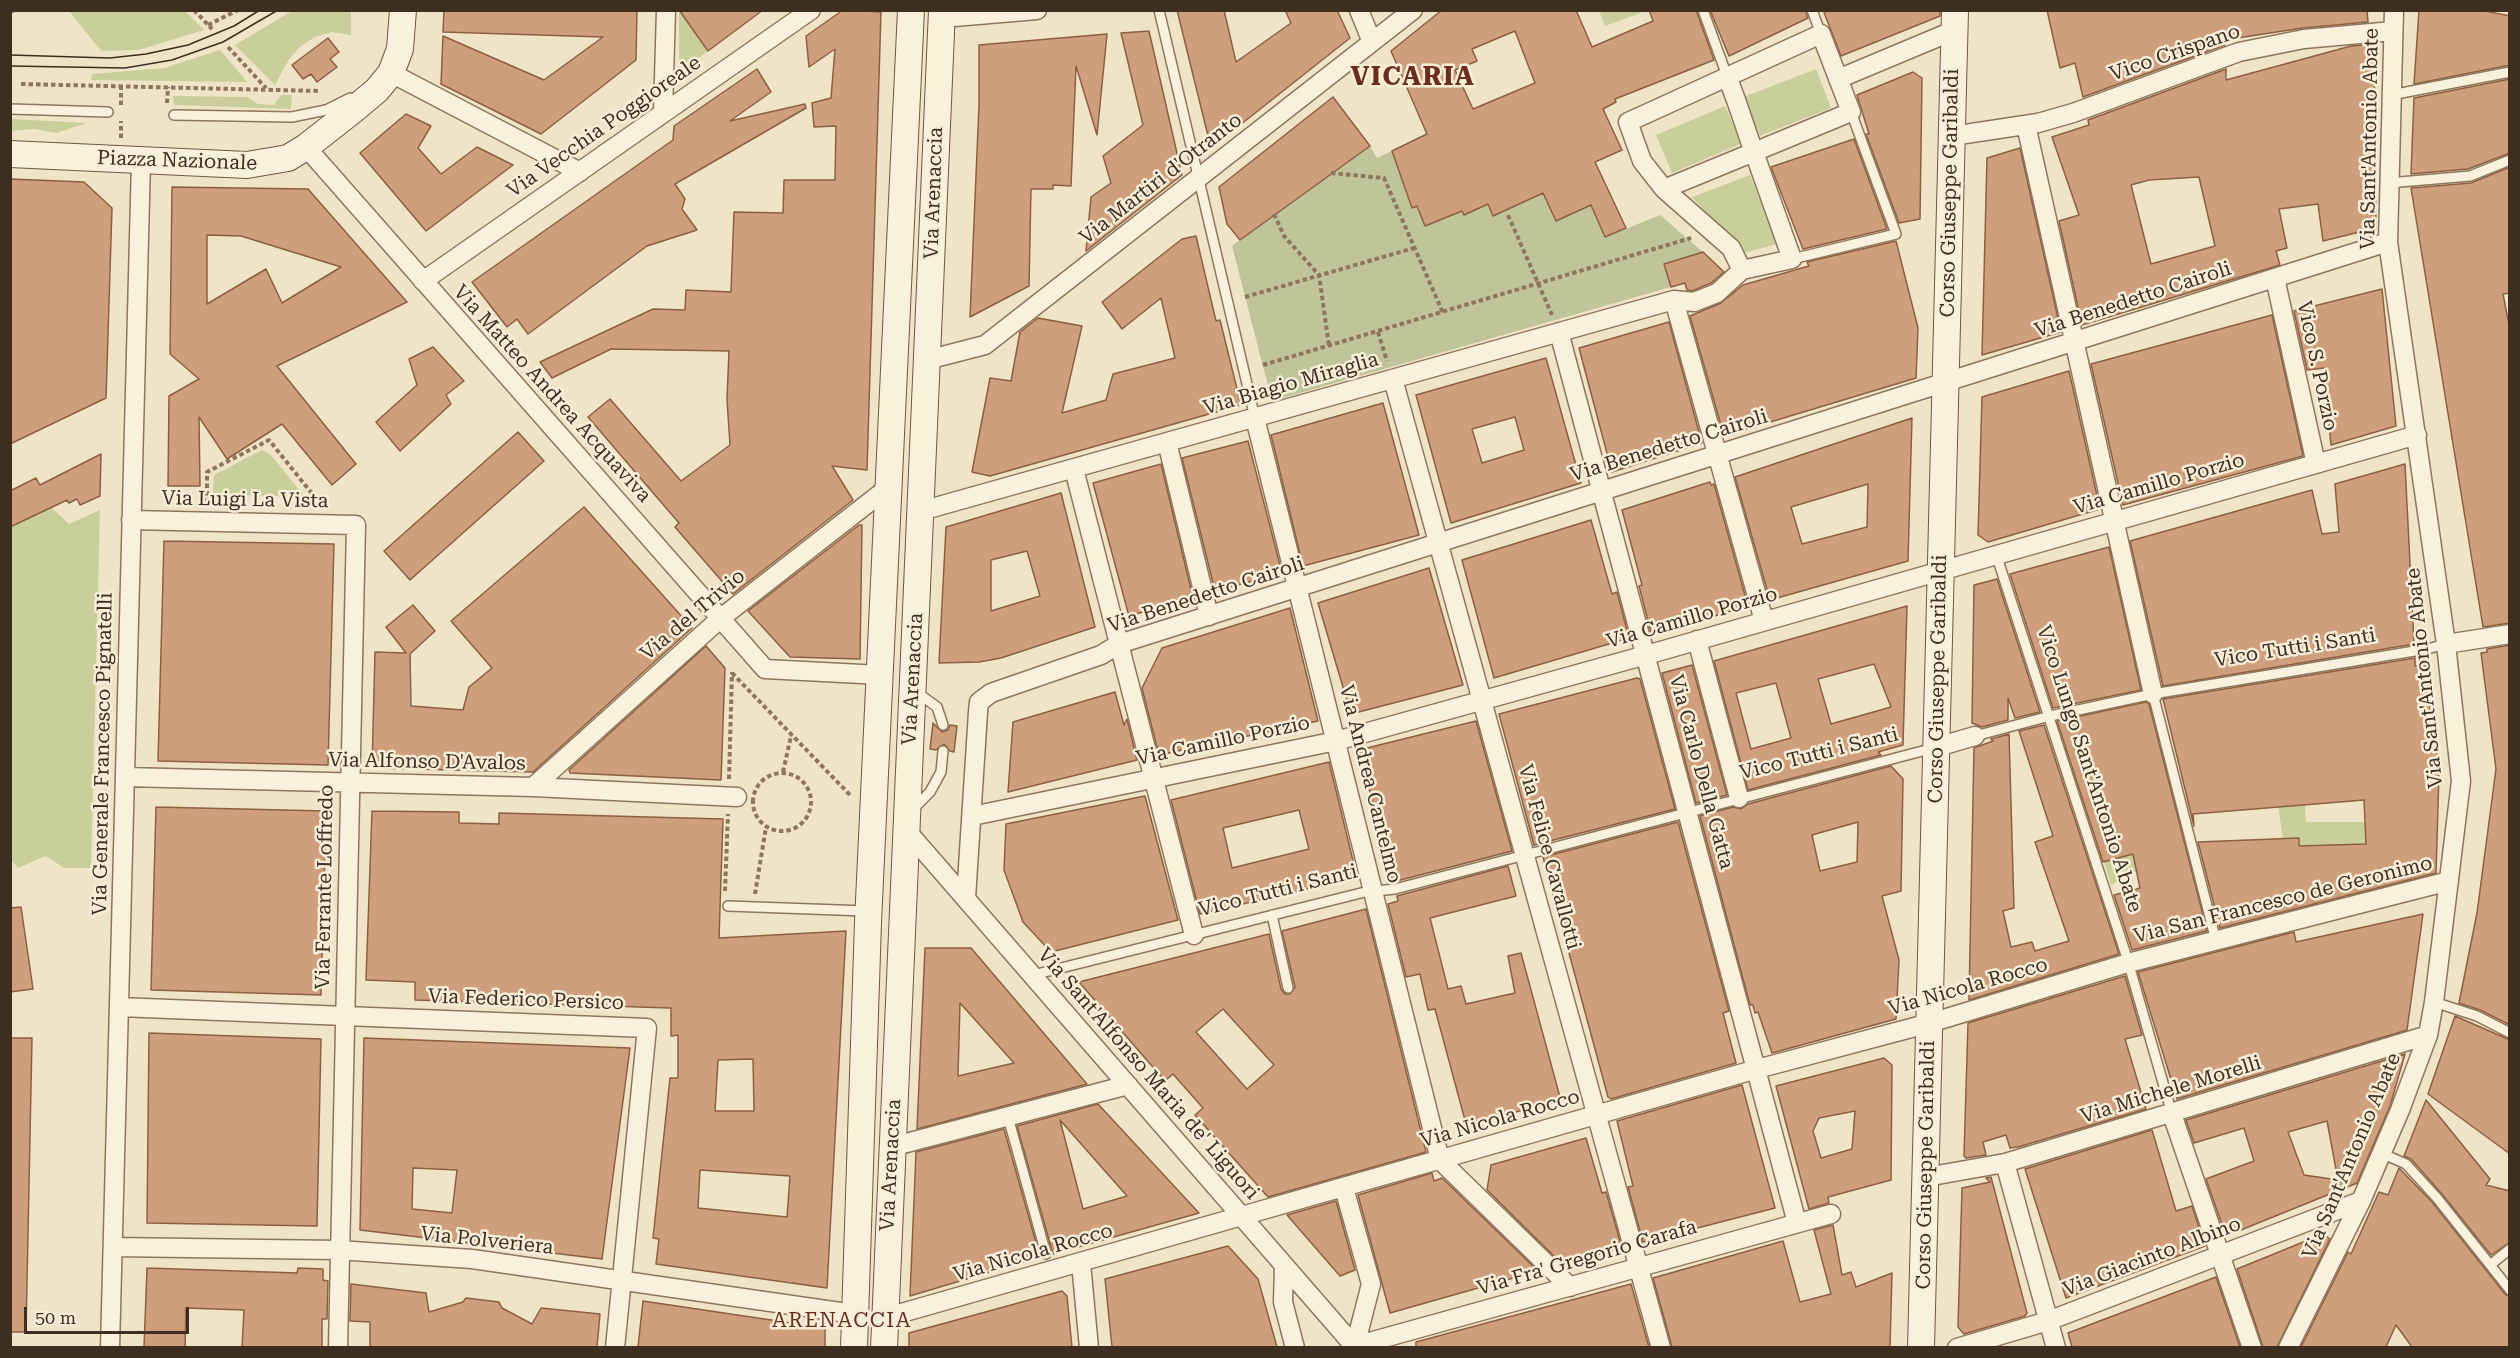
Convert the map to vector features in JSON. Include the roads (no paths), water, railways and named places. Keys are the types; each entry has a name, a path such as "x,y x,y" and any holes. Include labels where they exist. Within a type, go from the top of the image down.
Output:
{"main road":[{"name":"Piazza Nazionale","path":"10,154 247,165 288,158 306,147 377,90 391,73 400,49 403,10"},
{"name":"Via Arenaccia","path":"854,1347 869,911 910,10"},
{"name":"Via Arenaccia","path":"884,1347 942,14"},
{"name":"Corso Giuseppe Garibaldi","path":"1921,1347 1955,20"}],"street":[{"path":"663,114 666,10"},
{"name":"Via Vecchia Poggioreale","path":"423,281 811,10"},
{"path":"942,14 1037,10"},
{"path":"1359,10 1372,42"},
{"name":"Via Martiri d'Otranto","path":"927,360 985,345 1413,10"},
{"name":"Via Sant'Antonio Abate","path":"2288,1347 2361,1201 2428,1035 2461,781 2446,644 2388,242 2394,10"},
{"path":"1838,79 1955,20"},
{"name":"Vico Crispano","path":"1952,136 2046,121 2239,52 2314,38 2393,31"},
{"path":"1664,189 1754,152 1851,112 1821,34 1727,76 1628,122 1642,161 1664,189 1731,248 1742,270 1792,259 1754,152 1727,76"},
{"path":"391,73 580,172"},
{"path":"2026,125 2153,694"},
{"name":"Via Matteo Andrea Acquaviva","path":"306,147 765,669 881,675"},
{"name":"Via Generale Francesco Pignatelli","path":"110,1347 141,161"},
{"name":"Via Benedetto Cairoli","path":"972,816 979,702 991,693 1101,655 1119,644 1717,454 1946,384 2388,242"},
{"name":"Via Biagio Miraglia","path":"921,511 1674,300 1694,302 1717,293 1742,270"},
{"name":"Vico S. Porzio","path":"2275,278 2316,464"},
{"path":"1674,300 1764,621"},
{"name":"Via Carlo Della Gatta","path":"1559,332 1797,1223"},
{"name":"Via Felice Cavallotti","path":"1393,379 1661,1347"},
{"name":"Via Andrea Cantelmo","path":"1255,418 1440,1160"},
{"name":"Via Camillo Porzio","path":"972,816 1336,741 2417,435"},
{"path":"1167,442 1209,616"},
{"path":"1074,469 1194,935"},
{"name":"Via del Trivio","path":"532,787 721,618 890,486"},
{"name":"Via Luigi La Vista","path":"131,519 357,525"},
{"name":"Via Ferrante Loffredo","path":"338,1347 338,1250 357,525"},
{"path":"2446,644 2510,634"},
{"path":"1697,640 1739,798"},
{"name":"Vico Tutti i Santi","path":"1937,747 1975,736"},
{"name":"Via Alfonso D'Avalos","path":"125,777 532,787 733,797"},
{"path":"966,898 972,816"},
{"name":"Via Sant'Alfonso Maria de' Liguori","path":"906,822 937,865 1355,1347"},
{"path":"937,865 969,855"},
{"name":"Via San Francesco de Geronimo","path":"2128,963 2449,881"},
{"name":"Via Nicola Rocco","path":"884,1318 1048,1263 1081,1263 1757,1069 1930,1023 2128,963"},
{"name":"Via Federico Persico","path":"119,1007 647,1028 615,1347"},
{"name":"Via Michele Morelli","path":"1926,1178 2005,1163 2428,1035"},
{"path":"891,1147 1128,1085"},
{"path":"2172,1114 2252,1347"},
{"path":"1440,1160 1570,1287"},
{"path":"2005,1163 2056,1347"},
{"path":"1344,1188 1371,1284 1355,1347"},
{"name":"Via Giacinto Albino","path":"1958,1347 2048,1321 2361,1201"},
{"name":"Via Fra' Gregorio Carafa","path":"1355,1347 1832,1214"},
{"name":"Via Polveriera","path":"113,1247 338,1250 472,1259 854,1314"},
{"path":"1081,1263 1089,1347"},
{"path":"1284,1265 1283,1302 1295,1347"}],"lane":[{"path":"1159,10 1255,418"},
{"path":"1703,10 1727,76"},
{"path":"1812,10 1821,34"},
{"path":"2391,95 2510,72"},
{"path":"174,115 264,118 311,115 336,106 391,73"},
{"path":"10,109 108,112"},
{"path":"1792,259 1896,234 1851,112"},
{"path":"2388,183 2470,176 2510,160"},
{"name":"Vico Lungo Sant'Antonio Abate","path":"1996,554 2128,963 2172,1114"},
{"name":"Vico Tutti i Santi","path":"1975,736 2050,716 2153,694 2446,644"},
{"path":"913,690 938,707 943,724"},
{"path":"2153,694 2216,941"},
{"name":"Vico Tutti i Santi","path":"1033,975 1373,891 1395,889 1937,747"},
{"path":"906,822 930,792 941,772 943,751"},
{"path":"728,906 869,911"},
{"path":"1272,915 1288,988"},
{"path":"2434,1002 2477,1016 2510,1033"},
{"path":"1008,1117 1048,1263"},
{"path":"2381,1153 2406,1164 2510,1290"},
{"path":"2490,1265 2510,1249"}],"tram line":[{"path":"10,55 110,58 146,54 188,45 234,26 260,10"},
{"path":"10,66 125,68 172,60 223,42 278,10"}],"district":[{"name":"VICARIA","path":"1413,77"},
{"name":"ARENACCIA","path":"842,1321"}]}
